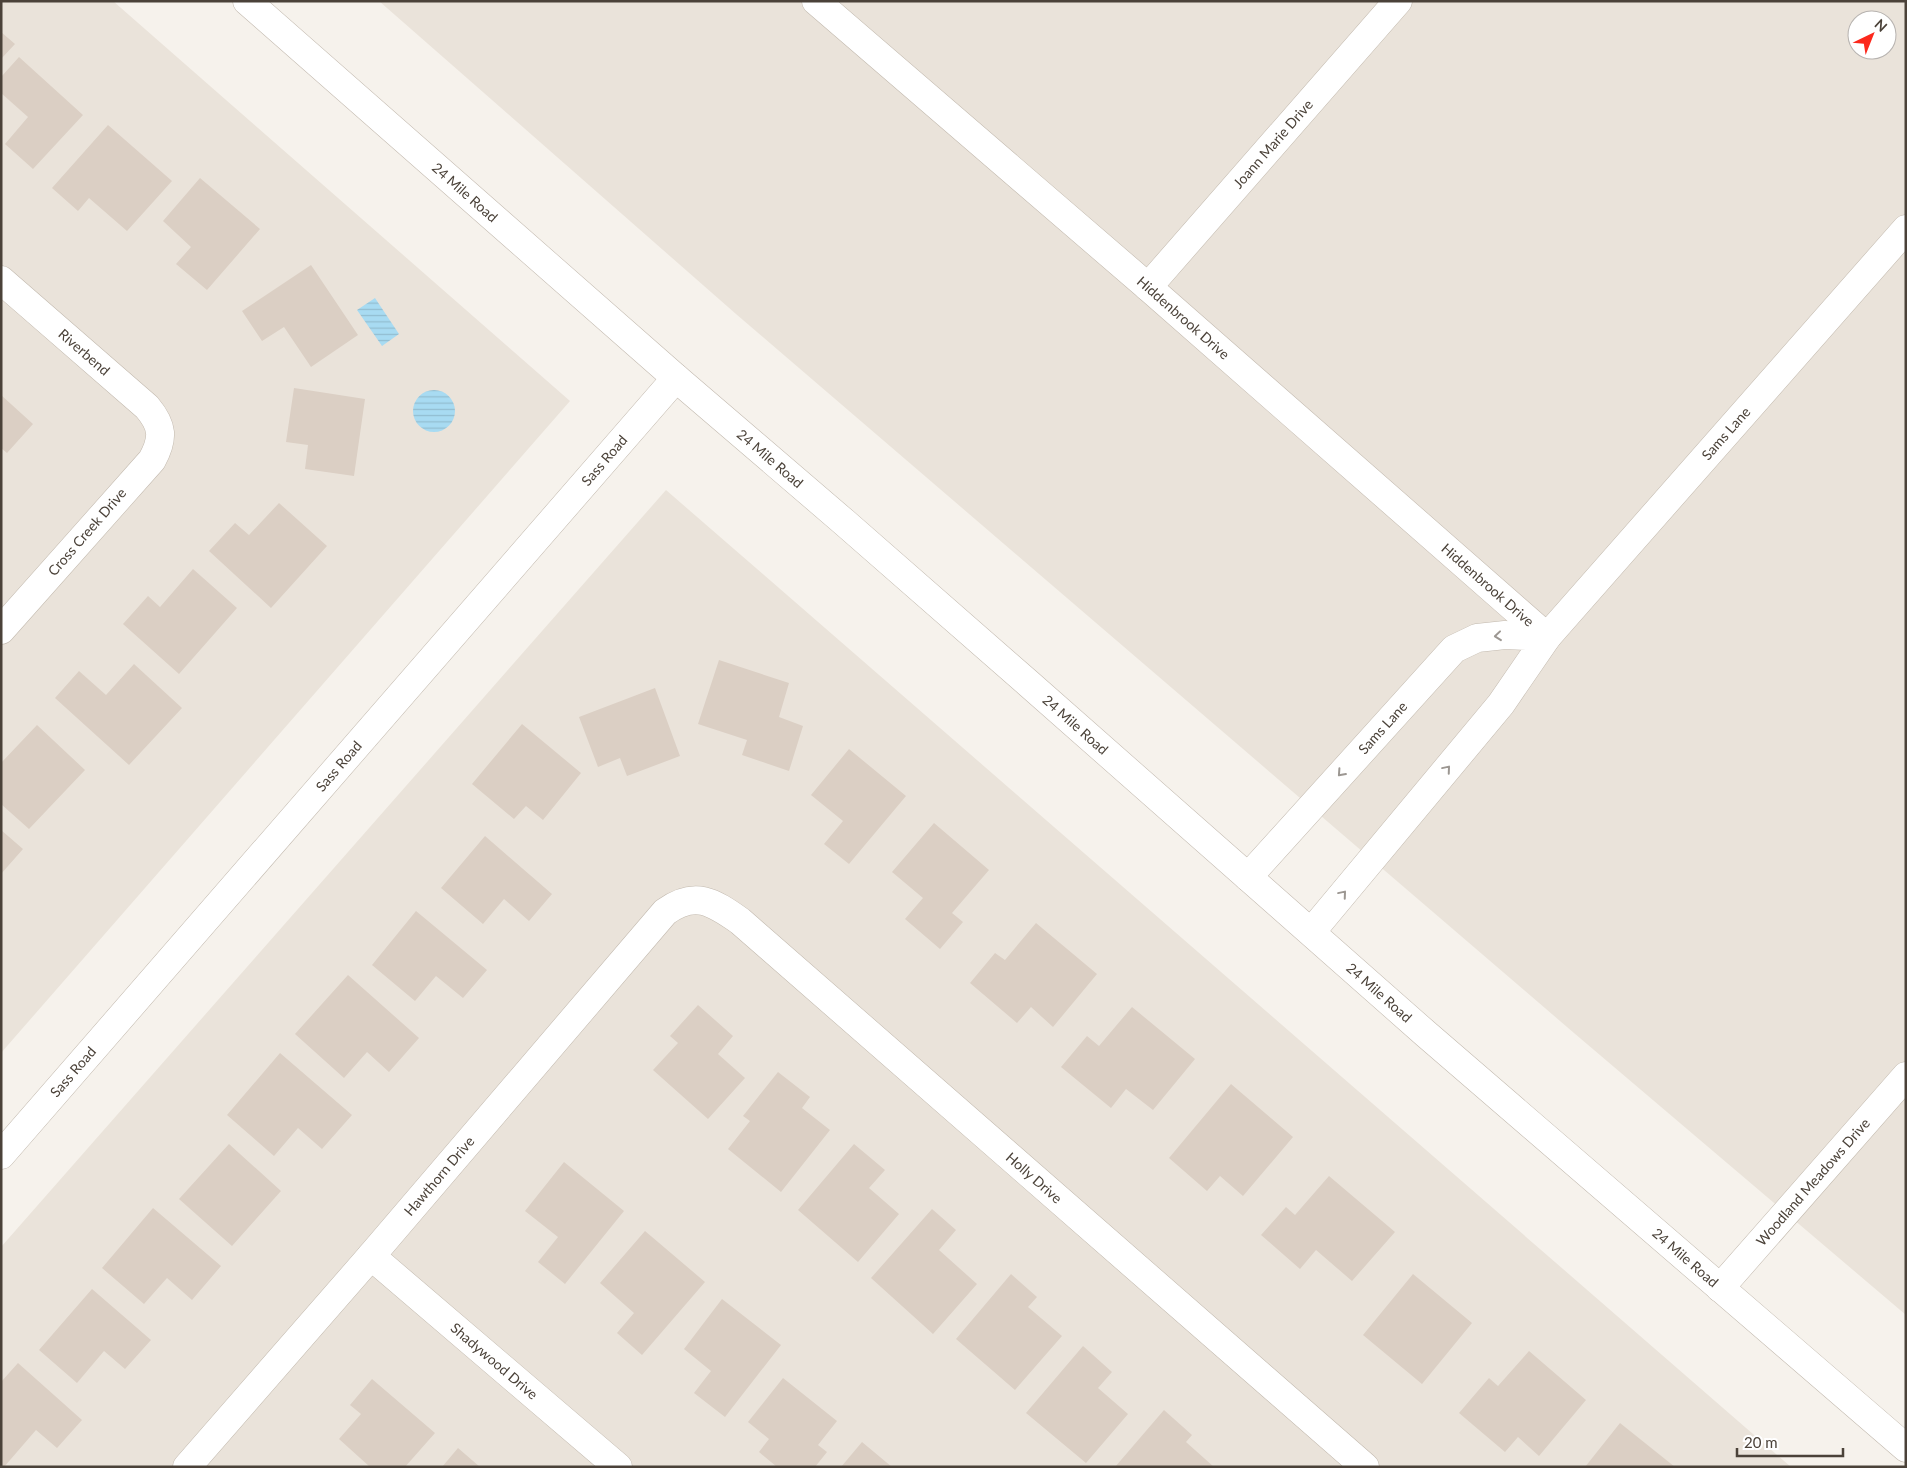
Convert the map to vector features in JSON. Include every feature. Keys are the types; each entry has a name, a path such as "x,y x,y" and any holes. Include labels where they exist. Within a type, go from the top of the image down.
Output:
{"street":[{"name":"24 Mile Road","path":"247,1 1312,932 1426,1034 1906,1448"},
{"name":"Hiddenbrook Drive","path":"816,1 1148,287 1547,637"},
{"name":"Joann Marie Drive","path":"1148,287 1398,1"},
{"name":"Sams Lane","path":"1312,932 1501,704 1547,637 1906,229"},
{"name":"Riverbend","path":"1,280 147,407 157,420 160,428"},
{"name":"Sass Road","path":"1,1155 676,378"},
{"name":"Cross Creek Drive","path":"1,630 152,460 157,450 160,428"},
{"name":"Sams Lane","path":"1248,877 1454,648 1477,638 1505,635 1547,637"},
{"name":"Hawthorn Drive","path":"187,1467 371,1256 665,912 685,900 697,899"},
{"name":"Holly Drive","path":"697,899 718,907 740,921 1365,1467"},
{"name":"Woodland Meadows Drive","path":"1720,1288 1906,1076"},
{"name":"Shadywood Drive","path":"371,1256 618,1467"}],"shaded area":[{"path":"1,1 113,1 570,401 1,1053"},
{"path":"379,1 1906,1 1906,1315 1574,1033 736,314"},
{"path":"666,490 1791,1467 1,1467 1,1247"}],"water":[{"path":"375,298 399,334 382,346 357,310"},
{"path":"434,390 449,396 455,411 449,426 434,432 419,426 413,411 419,396"}],"building":[{"path":"1,32 15,44 1,59"},
{"path":"19,57 83,115 33,169 5,144 28,117 1,93 1,77"},
{"path":"108,125 172,181 127,231 89,198 78,211 52,188"},
{"path":"200,178 260,229 207,290 176,264 191,247 163,221"},
{"path":"311,265 358,335 311,367 284,327 262,341 242,311"},
{"path":"294,388 365,399 354,476 305,469 308,445 286,442"},
{"path":"1,395 33,424 7,453 1,448"},
{"path":"279,503 327,546 271,608 209,551 235,523 249,535"},
{"path":"193,569 237,608 179,674 123,624 148,596 160,607"},
{"path":"719,660 789,683 779,717 803,726 789,771 742,755 747,740 698,724"},
{"path":"134,664 182,708 129,765 55,698 79,671 106,695"},
{"path":"655,688 680,756 627,776 620,758 598,767 579,717"},
{"path":"522,724 581,773 543,820 526,806 514,819 472,784"},
{"path":"37,725 85,770 29,829 1,804 1,763"},
{"path":"849,749 906,796 849,864 824,844 843,821 811,795"},
{"path":"934,823 989,870 952,913 963,922 940,949 905,919 923,898 892,872"},
{"path":"1,830 23,849 1,874"},
{"path":"485,836 552,894 529,921 504,899 483,924 441,888"},
{"path":"416,911 487,970 463,998 436,976 415,1001 372,965"},
{"path":"1036,923 1097,974 1053,1027 1031,1007 1017,1023 970,983 995,953 1005,960"},
{"path":"348,975 419,1038 389,1072 367,1052 344,1078 295,1034"},
{"path":"698,1005 733,1036 718,1054 745,1078 708,1119 653,1070 678,1043 670,1036"},
{"path":"1132,1007 1195,1059 1153,1110 1126,1089 1111,1108 1061,1067 1087,1036 1099,1046"},
{"path":"280,1053 352,1115 322,1149 298,1128 274,1156 227,1115"},
{"path":"778,1072 810,1097 802,1108 830,1130 781,1192 728,1149 750,1121 743,1116"},
{"path":"1231,1084 1293,1137 1243,1196 1220,1176 1207,1191 1169,1158"},
{"path":"229,1144 281,1191 232,1246 179,1199"},
{"path":"854,1144 885,1170 869,1188 899,1214 858,1262 798,1210"},
{"path":"564,1162 624,1211 565,1284 538,1262 558,1237 525,1211"},
{"path":"1329,1176 1395,1232 1352,1281 1316,1250 1300,1269 1261,1235 1286,1207 1295,1215"},
{"path":"153,1208 221,1266 192,1300 167,1278 144,1304 102,1268"},
{"path":"932,1209 956,1230 939,1250 977,1284 933,1334 871,1278"},
{"path":"645,1231 705,1282 642,1355 617,1333 634,1313 600,1283"},
{"path":"1011,1274 1037,1297 1028,1307 1062,1336 1015,1390 956,1339"},
{"path":"1413,1274 1472,1323 1422,1384 1363,1335"},
{"path":"92,1289 151,1340 125,1369 104,1351 77,1383 39,1350"},
{"path":"722,1299 781,1345 725,1417 694,1393 711,1371 684,1349"},
{"path":"1083,1346 1112,1372 1098,1388 1128,1414 1086,1463 1026,1413"},
{"path":"1529,1351 1586,1400 1539,1456 1518,1437 1505,1452 1459,1413 1489,1378 1498,1386"},
{"path":"18,1363 82,1420 57,1448 36,1430 2,1467 1,1382"},
{"path":"783,1378 837,1421 818,1445 827,1452 815,1467 777,1467 759,1452 769,1439 748,1422"},
{"path":"372,1379 435,1433 405,1467 370,1467 339,1439 361,1414 350,1405"},
{"path":"1164,1410 1192,1435 1186,1442 1214,1467 1115,1467"},
{"path":"1620,1423 1675,1467 1585,1467"},
{"path":"862,1442 892,1467 841,1467"},
{"path":"458,1448 480,1467 442,1467"}]}
